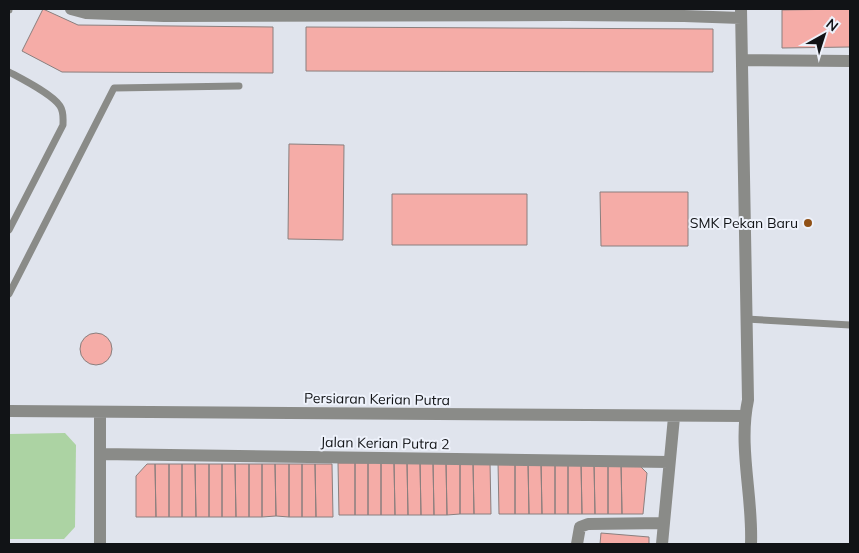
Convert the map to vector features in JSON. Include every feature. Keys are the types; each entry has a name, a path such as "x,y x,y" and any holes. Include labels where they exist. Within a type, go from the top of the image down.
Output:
{"street":[{"path":"73,9 86,13 684,12 741,14 748,400 744,416 745,455 752,524 751,544"},
{"path":"743,60 850,61"},
{"name":"Persiaran Kerian Putra","path":"9,411 744,416"},
{"path":"100,412 100,544"},
{"path":"662,544 674,417"},
{"name":"Jalan Kerian Putra 2","path":"100,454 669,462"},
{"path":"577,544 580,527 588,524 664,523"}],"lane":[{"path":"9,72 53,98 60,106 64,115 63,126 9,230"},
{"path":"9,294 114,88 239,86"},
{"path":"746,318 850,325"}],"green space":[{"path":"65,433 76,445 75,527 64,539 9,539 9,434"}],"building":[{"path":"43,9 78,25 273,27 273,73 62,72 22,51"},
{"path":"850,9 850,47 782,48 782,10"},
{"path":"306,27 713,29 713,72 306,71"},
{"path":"289,144 344,145 343,240 288,239"},
{"path":"600,192 688,192 688,246 601,246"},
{"path":"392,194 527,194 527,245 392,245"},
{"path":"96,333 108,337 112,349 108,361 96,365 84,361 80,349 84,337"},
{"path":"381,462 394,462 395,515 381,515"},
{"path":"381,462 381,515 368,515 368,463"},
{"path":"394,462 407,462 408,515 395,515"},
{"path":"407,462 420,462 421,515 408,515"},
{"path":"420,462 433,462 434,515 421,515"},
{"path":"433,462 446,462 447,515 434,515"},
{"path":"446,462 460,462 460,514 447,515"},
{"path":"460,462 473,462 474,514 460,514"},
{"path":"473,462 490,462 491,514 474,514"},
{"path":"498,462 515,462 515,514 499,514"},
{"path":"515,462 528,462 529,514 515,514"},
{"path":"528,462 541,462 542,514 529,514"},
{"path":"541,462 555,462 555,514 542,514"},
{"path":"555,462 568,462 568,514 555,514"},
{"path":"568,462 581,462 582,514 568,514"},
{"path":"581,462 594,462 595,514 582,514"},
{"path":"594,462 608,462 608,514 595,514"},
{"path":"608,462 621,462 622,514 608,514"},
{"path":"621,462 636,462 647,473 643,514 622,514"},
{"path":"338,463 355,463 355,515 339,515"},
{"path":"355,463 368,463 368,515 355,515"},
{"path":"147,464 155,464 156,517 136,517 136,476"},
{"path":"155,464 169,464 169,517 156,517"},
{"path":"169,464 182,464 182,517 169,517"},
{"path":"182,464 195,464 196,517 182,517"},
{"path":"195,464 209,464 209,517 196,517"},
{"path":"209,464 222,464 222,517 209,517"},
{"path":"222,464 235,464 236,517 222,517"},
{"path":"235,464 249,464 249,517 236,517"},
{"path":"249,464 262,464 262,517 249,517"},
{"path":"262,464 275,464 276,516 262,517"},
{"path":"275,464 289,464 289,517 276,516"},
{"path":"289,464 302,464 302,517 289,517"},
{"path":"302,464 315,464 316,517 302,517"},
{"path":"315,464 332,464 333,517 316,517"},
{"path":"601,533 649,537 649,544 600,544"}],"place":[{"name":"SMK Pekan Baru","path":"808,223"}]}
